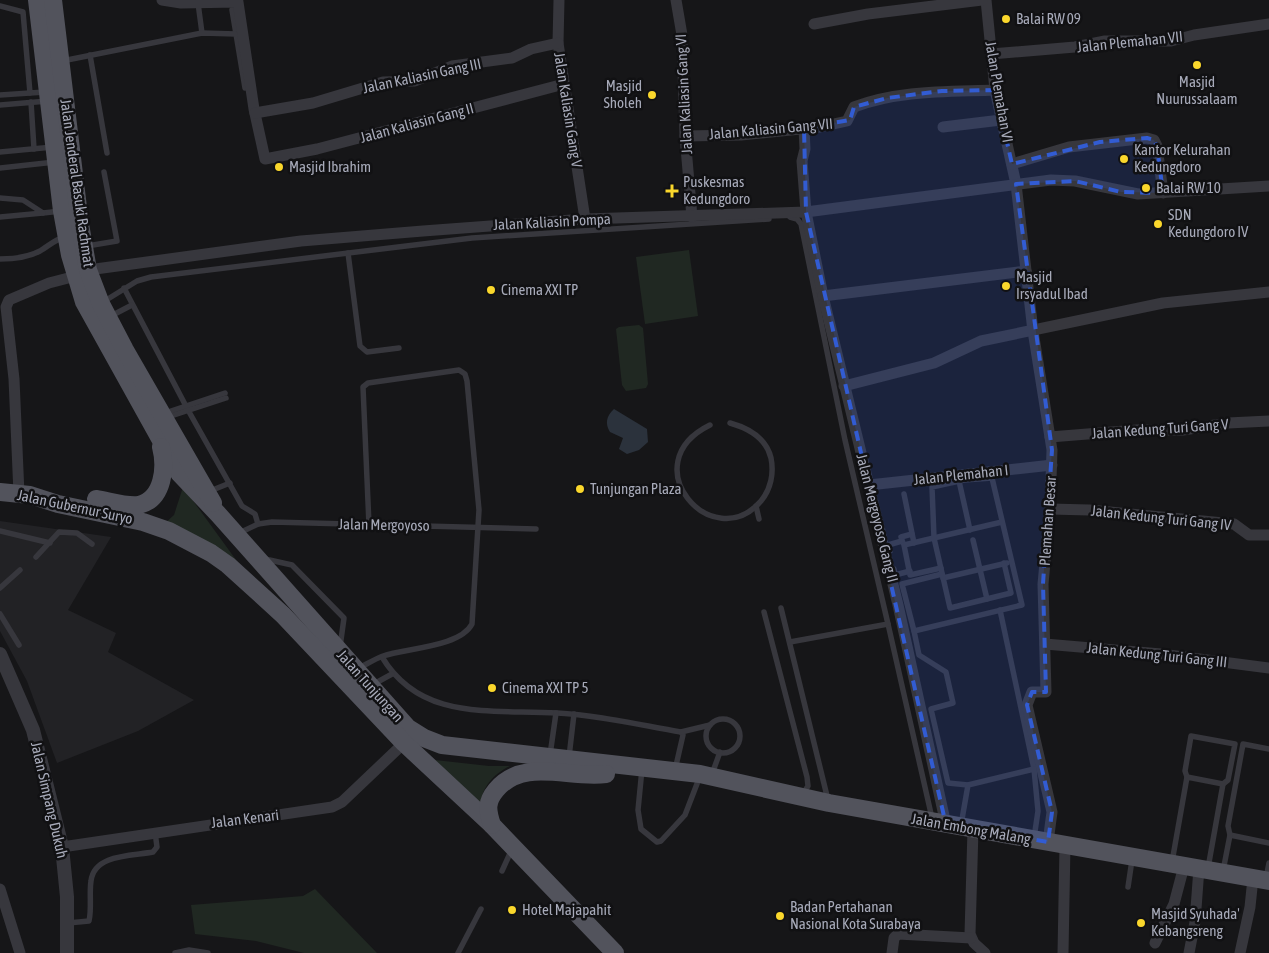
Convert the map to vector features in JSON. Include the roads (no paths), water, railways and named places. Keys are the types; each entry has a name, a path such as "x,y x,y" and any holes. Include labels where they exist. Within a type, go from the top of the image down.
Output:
{"main road":[{"name":"Jalan Jenderal Basuki Rachmat","path":"37,0 62,211 67,237 82,273 208,492 218,514"},
{"name":"Jalan Jenderal Basuki Rachmat","path":"54,0 84,246 82,273 90,315 157,434"},
{"path":"25,494 55,494 134,505 143,503 155,492 163,474 163,457 157,434"},
{"name":"Jalan Tunjungan","path":"157,434 186,482 218,514 408,728 424,738 442,745 568,758 675,772"},
{"name":"Jalan Gubernur Suryo","path":"0,492 25,494 58,504 111,513 150,524"},
{"name":"Jalan Tunjungan","path":"150,524 169,531 211,553 260,592 404,743 492,825 615,953"},
{"path":"492,825 487,808 489,800 511,776 526,772 600,774 640,768"},
{"name":"Jalan Embong Malang","path":"675,772 706,775 829,803 953,826 1197,868 1264,875"}],"street":[{"path":"162,0 238,2 255,113"},
{"name":"Jalan Kaliasin Gang V","path":"559,0 558,42 585,219"},
{"name":"Jalan Kaliasin Gang VI","path":"676,0 682,35 685,136 692,217"},
{"path":"814,24 868,14 982,0"},
{"name":"Jalan Plemahan VI","path":"986,0 995,90 1016,184"},
{"name":"Jalan Plemahan VII","path":"991,54 1075,47 1105,41 1171,41 1194,35 1269,24"},
{"name":"Jalan Kaliasin Gang III","path":"255,113 320,101 383,82 415,80 452,66 506,60 531,49 558,42"},
{"name":"Jalan Kaliasin Gang II","path":"255,113 263,156 269,158 317,149 564,84"},
{"name":"Jalan Kaliasin Gang VII","path":"685,136 740,134 837,125 849,120 854,107 887,98 942,91 995,90"},
{"path":"943,127 1001,120"},
{"name":"Jalan Mergoyoso Gang II","path":"804,128 805,150 802,161 806,212 823,296 953,826 970,906 971,938"},
{"path":"1012,164 1069,147 1147,138 1154,140 1156,143 1163,193"},
{"name":"Jalan Kaliasin Pompa","path":"25,494 6,307 9,300 49,283 82,273 312,240 585,219 806,212 1051,180 1075,181 1138,194 1269,186"},
{"name":"Plemahan Besar","path":"1016,184 1033,332 1050,437 1052,465 1043,584 1046,692 1032,692 1027,705 1052,812 1049,842"},
{"path":"823,296 1026,270"},
{"path":"844,386 934,364 981,341 1033,332 1163,303 1269,292"},
{"name":"Jalan Kedung Turi Gang V","path":"1050,437 1137,430 1183,430 1228,423 1269,421"},
{"name":"Jalan Plemahan I","path":"869,485 1052,465"},
{"name":"Jalan Kedung Turi Gang IV","path":"1050,509 1089,510 1234,524 1249,535 1269,535"},
{"name":"Jalan Kedung Turi Gang III","path":"1045,644 1161,654 1269,668"},
{"name":"Jalan Simpang Dukuh","path":"0,654 10,672 33,730 62,847 67,896 67,953"},
{"name":"Jalan Kenari","path":"62,847 332,807 342,802 404,743"},
{"path":"1049,842 1063,953"},
{"path":"1155,943 1174,904 1197,868"},
{"path":"1189,953 1195,922 1197,868"},
{"path":"1240,953 1264,875"},
{"path":"0,889 20,953"},
{"path":"892,953 894,938 898,934 971,938 985,953"}],"lane":[{"path":"198,1 202,32"},
{"path":"0,6 23,12 30,93"},
{"path":"232,10 247,97"},
{"path":"61,61 202,32 236,34"},
{"path":"90,55 106,153"},
{"path":"0,95 30,93 49,96"},
{"path":"0,105 31,102 49,96"},
{"path":"31,102 34,149"},
{"path":"0,152 34,149 56,154"},
{"path":"0,168 56,154"},
{"path":"84,246 116,241 104,172"},
{"path":"0,198 23,200 43,213"},
{"path":"0,217 62,211"},
{"path":"105,311 124,288 151,277 472,238 794,217 801,224 845,440 888,624 953,826"},
{"path":"0,259 21,257 40,252 54,240 67,237"},
{"path":"348,253 360,346 367,352 399,348"},
{"path":"124,288 243,508 256,515 258,524"},
{"path":"105,311 132,305"},
{"path":"356,670 382,657 452,640 468,631 472,624 479,528 467,381 465,374 459,370 368,383 363,386 370,525"},
{"path":"164,416 226,395"},
{"path":"710,425 698,431 688,440 681,451 677,464 679,484 689,502 699,510 712,516 725,518 738,516 756,506 765,496 771,483 772,469 770,456 764,443 755,433 743,426 730,423"},
{"path":"845,440 857,437"},
{"path":"914,632 1022,605 992,478 959,481 932,487 934,538 950,608 1011,593 1004,563"},
{"path":"959,481 970,530"},
{"path":"208,492 230,483"},
{"path":"904,494 914,542"},
{"path":"756,506 759,519"},
{"path":"738,516 740,524"},
{"name":"Jalan Mergoyoso","path":"235,535 258,524 272,522 536,529"},
{"path":"910,572 895,575 888,545 934,538 1002,522"},
{"path":"0,531 50,543"},
{"path":"36,557 59,532 76,533 92,544"},
{"path":"912,534 901,536 910,575 980,569 1012,562"},
{"path":"973,540 987,599"},
{"path":"256,558 292,565 344,618 340,653"},
{"path":"0,588 20,570"},
{"path":"942,573 902,584 919,655 946,672 953,704 931,709 948,783 968,785 1034,769"},
{"path":"781,608 829,803"},
{"path":"1000,610 1034,769 1038,810 1049,842"},
{"path":"764,612 807,777 808,786 806,793 799,796"},
{"path":"0,614 19,644"},
{"path":"790,642 888,624"},
{"path":"382,657 392,674 408,687 441,705 470,710 574,714 681,732 710,724 720,719 730,720 740,733 738,744 735,748 725,753 711,748 706,739 710,724"},
{"path":"370,686 392,674"},
{"path":"549,756 556,712"},
{"path":"568,758 574,714"},
{"path":"675,772 684,735 681,732"},
{"path":"1192,736 1235,744 1228,780 1223,784 1197,868 1185,771 1192,736"},
{"path":"1230,836 1228,826 1243,744 1269,750"},
{"path":"640,768 641,829 657,842 661,841 685,815 720,752"},
{"path":"1187,777 1223,784"},
{"path":"953,826 968,785"},
{"path":"67,924 89,921 91,881 96,867 106,860 153,852 157,847 155,832"},
{"path":"1230,836 1269,843"},
{"path":"1197,868 1230,836"},
{"path":"502,870 513,847"},
{"path":"1128,887 1132,857"},
{"path":"458,953 481,908"},
{"path":"175,953 189,950 208,953"}],"place":[{"name":"Balai RW 09","path":"1006,19"},
{"name":"Masjid Nuurussalaam","path":"1197,65"},
{"name":"Masjid Sholeh","path":"652,95"},
{"name":"Kantor Kelurahan Kedungdoro","path":"1124,159"},
{"name":"Masjid Ibrahim","path":"279,167"},
{"name":"Balai RW 10","path":"1146,188"},
{"name":"Puskesmas Kedungdoro","path":"672,191"},
{"name":"SDN Kedungdoro IV","path":"1158,224"},
{"name":"Masjid Irsyadul Ibad","path":"1006,286"},
{"name":"Cinema XXI TP","path":"491,290"},
{"name":"Tunjungan Plaza","path":"580,489"},
{"name":"Cinema XXI TP 5","path":"492,688"},
{"name":"Hotel Majapahit","path":"512,910"},
{"name":"Badan Pertahanan Nasional Kota Surabaya","path":"780,916"},
{"name":"Masjid Syuhada' Kebangsreng","path":"1141,923"}]}
